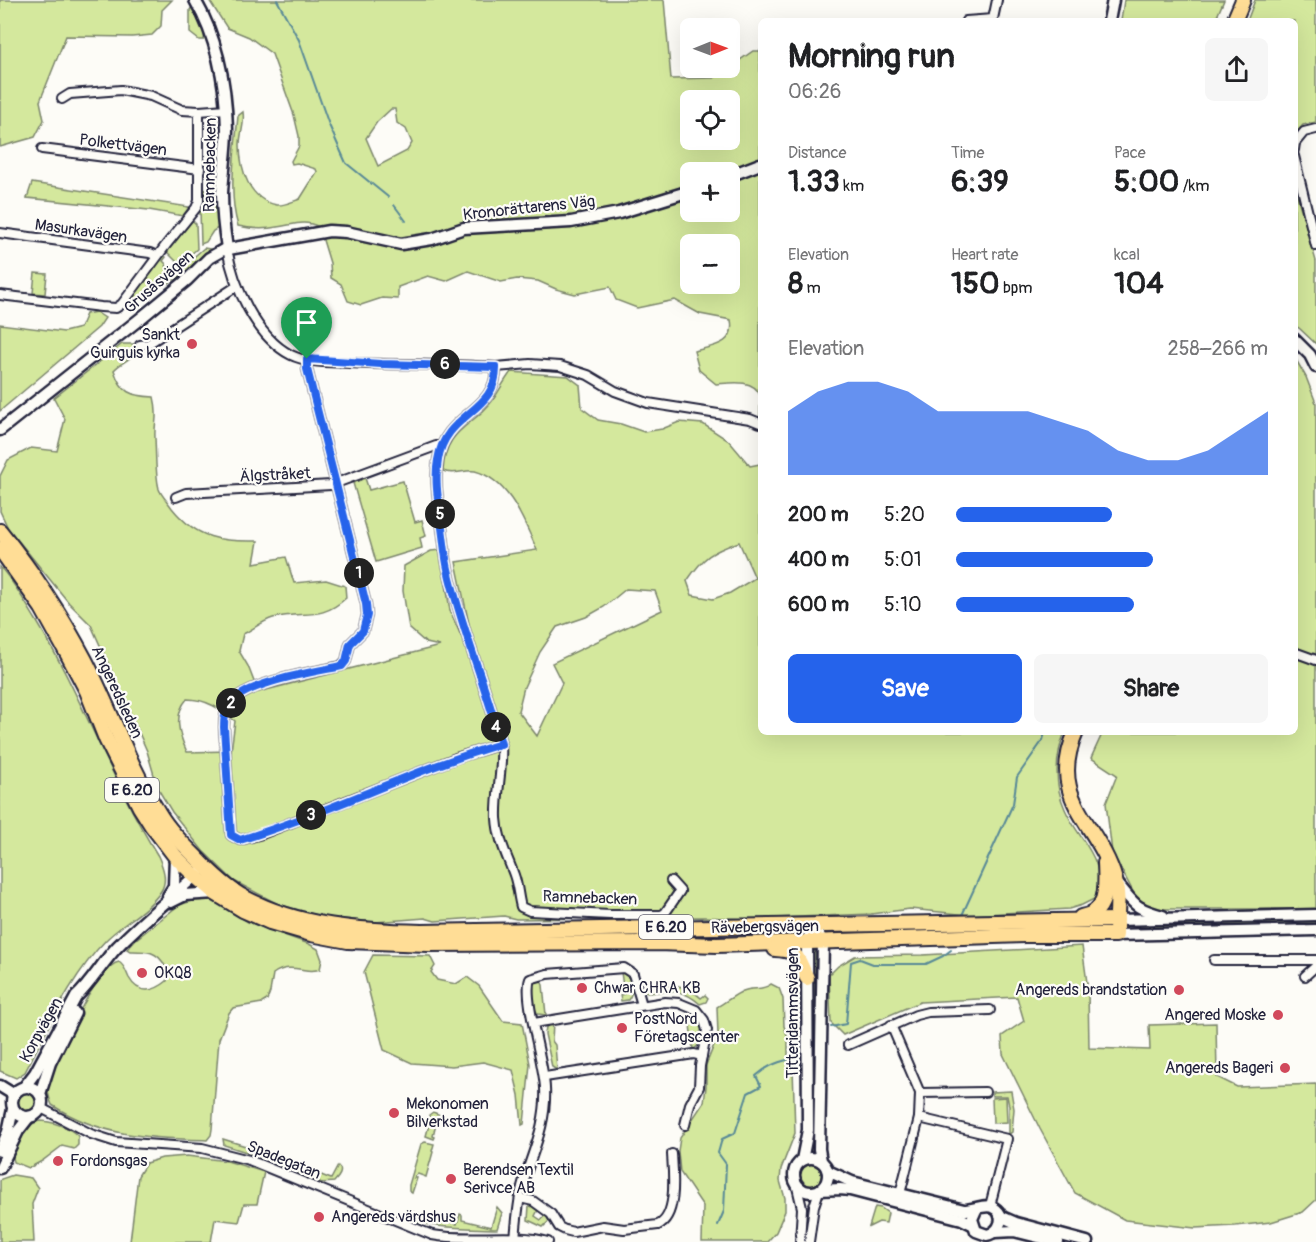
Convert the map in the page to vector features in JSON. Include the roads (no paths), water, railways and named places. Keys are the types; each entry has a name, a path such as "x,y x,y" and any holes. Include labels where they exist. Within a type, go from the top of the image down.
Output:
{"highway":[{"path":"1235,18 1243,0"},
{"name":"Angeredsleden","path":"0,531 24,562 69,631 86,661 129,758 158,812 200,872"},
{"name":"Angeredsleden","path":"0,549 42,608 87,691 106,739 140,807 175,856 200,872"},
{"name":"E 6.20","path":"1075,735 1068,758 1066,776 1076,808 1104,855 1116,882 1118,895 1116,935"},
{"name":"E 6.20","path":"1052,922 1087,916 1100,908 1105,884 1104,855"},
{"name":"Rävebergsvägen","path":"200,872 215,893 243,910 270,922 311,934 348,941 474,945 658,942 680,945 1025,935 1116,935"},
{"name":"Rävebergsvägen","path":"200,872 244,898 281,913 316,924 369,931 1117,920"},
{"path":"744,944 753,948 787,949 793,952 800,960 807,978"}],"street":[{"name":"Ramnebacken","path":"195,0 204,15 222,78 227,130 222,212 227,248 237,286 256,321 278,346 292,356 307,359 381,364 496,367 496,378 490,393 451,429 441,447 436,480 447,567 501,744 502,756 496,803 497,821 500,843 514,876 523,909 610,915 661,915 665,913 680,891 671,880"},
{"path":"993,18 997,0"},
{"path":"1110,18 1113,0"},
{"path":"62,99 70,94 121,90 151,96 182,110 226,109"},
{"path":"0,295 101,307 119,307 200,201 199,111"},
{"path":"1298,139 1304,132 1316,129"},
{"name":"Polkettvägen","path":"42,149 200,169"},
{"path":"740,172 758,165"},
{"path":"1298,172 1316,246"},
{"name":"Kronorättarens Väg","path":"227,248 329,231 346,232 401,244 432,239 464,228 571,222 619,213 680,194"},
{"name":"Masurkavägen","path":"0,234 150,253 157,256"},
{"name":"Grusåsvägen","path":"0,430 163,300 209,258 227,248"},
{"path":"140,345 148,344 237,286"},
{"path":"1298,343 1310,355 1316,368"},
{"path":"307,359 307,369 366,604 365,624 363,631 350,644 346,661 342,666 260,685 246,691 229,704 224,727 231,835 240,840 262,834 456,758 501,744"},
{"path":"496,367 530,364 560,366 588,375 615,391 648,403 758,422"},
{"name":"Älgstråket","path":"176,496 186,493 337,484 430,448 441,447"},
{"path":"1298,653 1316,660"},
{"name":"Korpvägen","path":"160,907 174,886 175,856"},
{"name":"Korpvägen","path":"26,1086 76,997 116,948 200,872"},
{"name":"Rävebergsvägen","path":"1116,882 1130,902 1143,910 1181,919"},
{"name":"Korpvägen","path":"160,907 185,895 215,893"},
{"name":"Rävebergsvägen","path":"1117,920 1316,915"},
{"name":"Titteridammsvägen","path":"814,925 823,942 819,1149 821,1161"},
{"name":"Titteridammsvägen","path":"802,1160 808,1130 807,942 814,925"},
{"name":"Rävebergsvägen","path":"1116,935 1316,930"},
{"path":"1215,960 1316,960"},
{"path":"1305,976 1316,966"},
{"path":"515,1238 520,1198 544,1121 546,1104 544,1077 527,991 530,979 536,976 624,968 633,974 642,1005"},
{"name":"Korpvägen","path":"40,1094 50,1063 81,1001 85,988"},
{"path":"534,1023 672,1002 696,1010 704,1020 706,1030 699,1087 690,1104 685,1125"},
{"path":"848,1045 916,1015 928,1012 990,1010"},
{"path":"891,1026 920,1093 919,1118 900,1194"},
{"path":"544,1077 694,1054 702,1056"},
{"path":"0,1086 13,1094"},
{"path":"26,1086 34,1088 40,1094 41,1108 35,1115 29,1117 20,1115 13,1108 11,1102 13,1094 18,1089 26,1086"},
{"path":"920,1093 985,1092"},
{"path":"0,1151 8,1132 13,1108"},
{"name":"Spadegatan","path":"41,1108 91,1134 116,1142 202,1148 236,1155 432,1235 454,1239 515,1238 548,1242"},
{"path":"0,1168 18,1131 29,1117"},
{"path":"919,1118 1007,1139 990,1206"},
{"path":"520,1198 533,1201 551,1214 559,1227 573,1232 603,1226 624,1229 658,1225 663,1223 671,1208 672,1154"},
{"path":"800,1242 802,1208 794,1172 802,1160 815,1158 821,1161 828,1171 852,1182 964,1210 976,1210 983,1206 990,1206 997,1210 1000,1224 988,1236"},
{"path":"809,1242 814,1206 820,1190 826,1184 828,1171"},
{"path":"797,1186 805,1192 850,1190 962,1219 972,1224"},
{"path":"976,1210 972,1217 972,1224 976,1231 988,1236 1011,1231 1058,1242"},
{"path":"1000,1216 1016,1223 1087,1242"}],"waterway":[{"path":"277,0 299,40 329,125 346,163 388,197"},
{"path":"394,205 406,221"},
{"path":"963,913 1013,804 1017,777 1044,735"},
{"path":"831,1027 846,1024 851,962 860,959 873,964 926,964 951,950"},
{"path":"718,1225 724,1211 726,1164 718,1153 722,1139 735,1133 748,1093 761,1086 756,1076 774,1064 796,1058"}],"place":[{"name":"Sankt Guirguis kyrka","path":"192,344"},
{"name":"OKQ8","path":"142,973"},
{"name":"Chwar CHRA KB","path":"582,988"},
{"name":"Angereds brandstation","path":"1179,990"},
{"name":"Angered Moske","path":"1278,1015"},
{"name":"PostNord Företagscenter","path":"622,1028"},
{"name":"Angereds Bageri","path":"1285,1068"},
{"name":"Mekonomen Bilverkstad","path":"394,1113"},
{"name":"Fordonsgas","path":"58,1161"},
{"name":"Berendsen Textil Serivce AB","path":"451,1179"},
{"name":"Angereds värdshus","path":"319,1217"}]}
